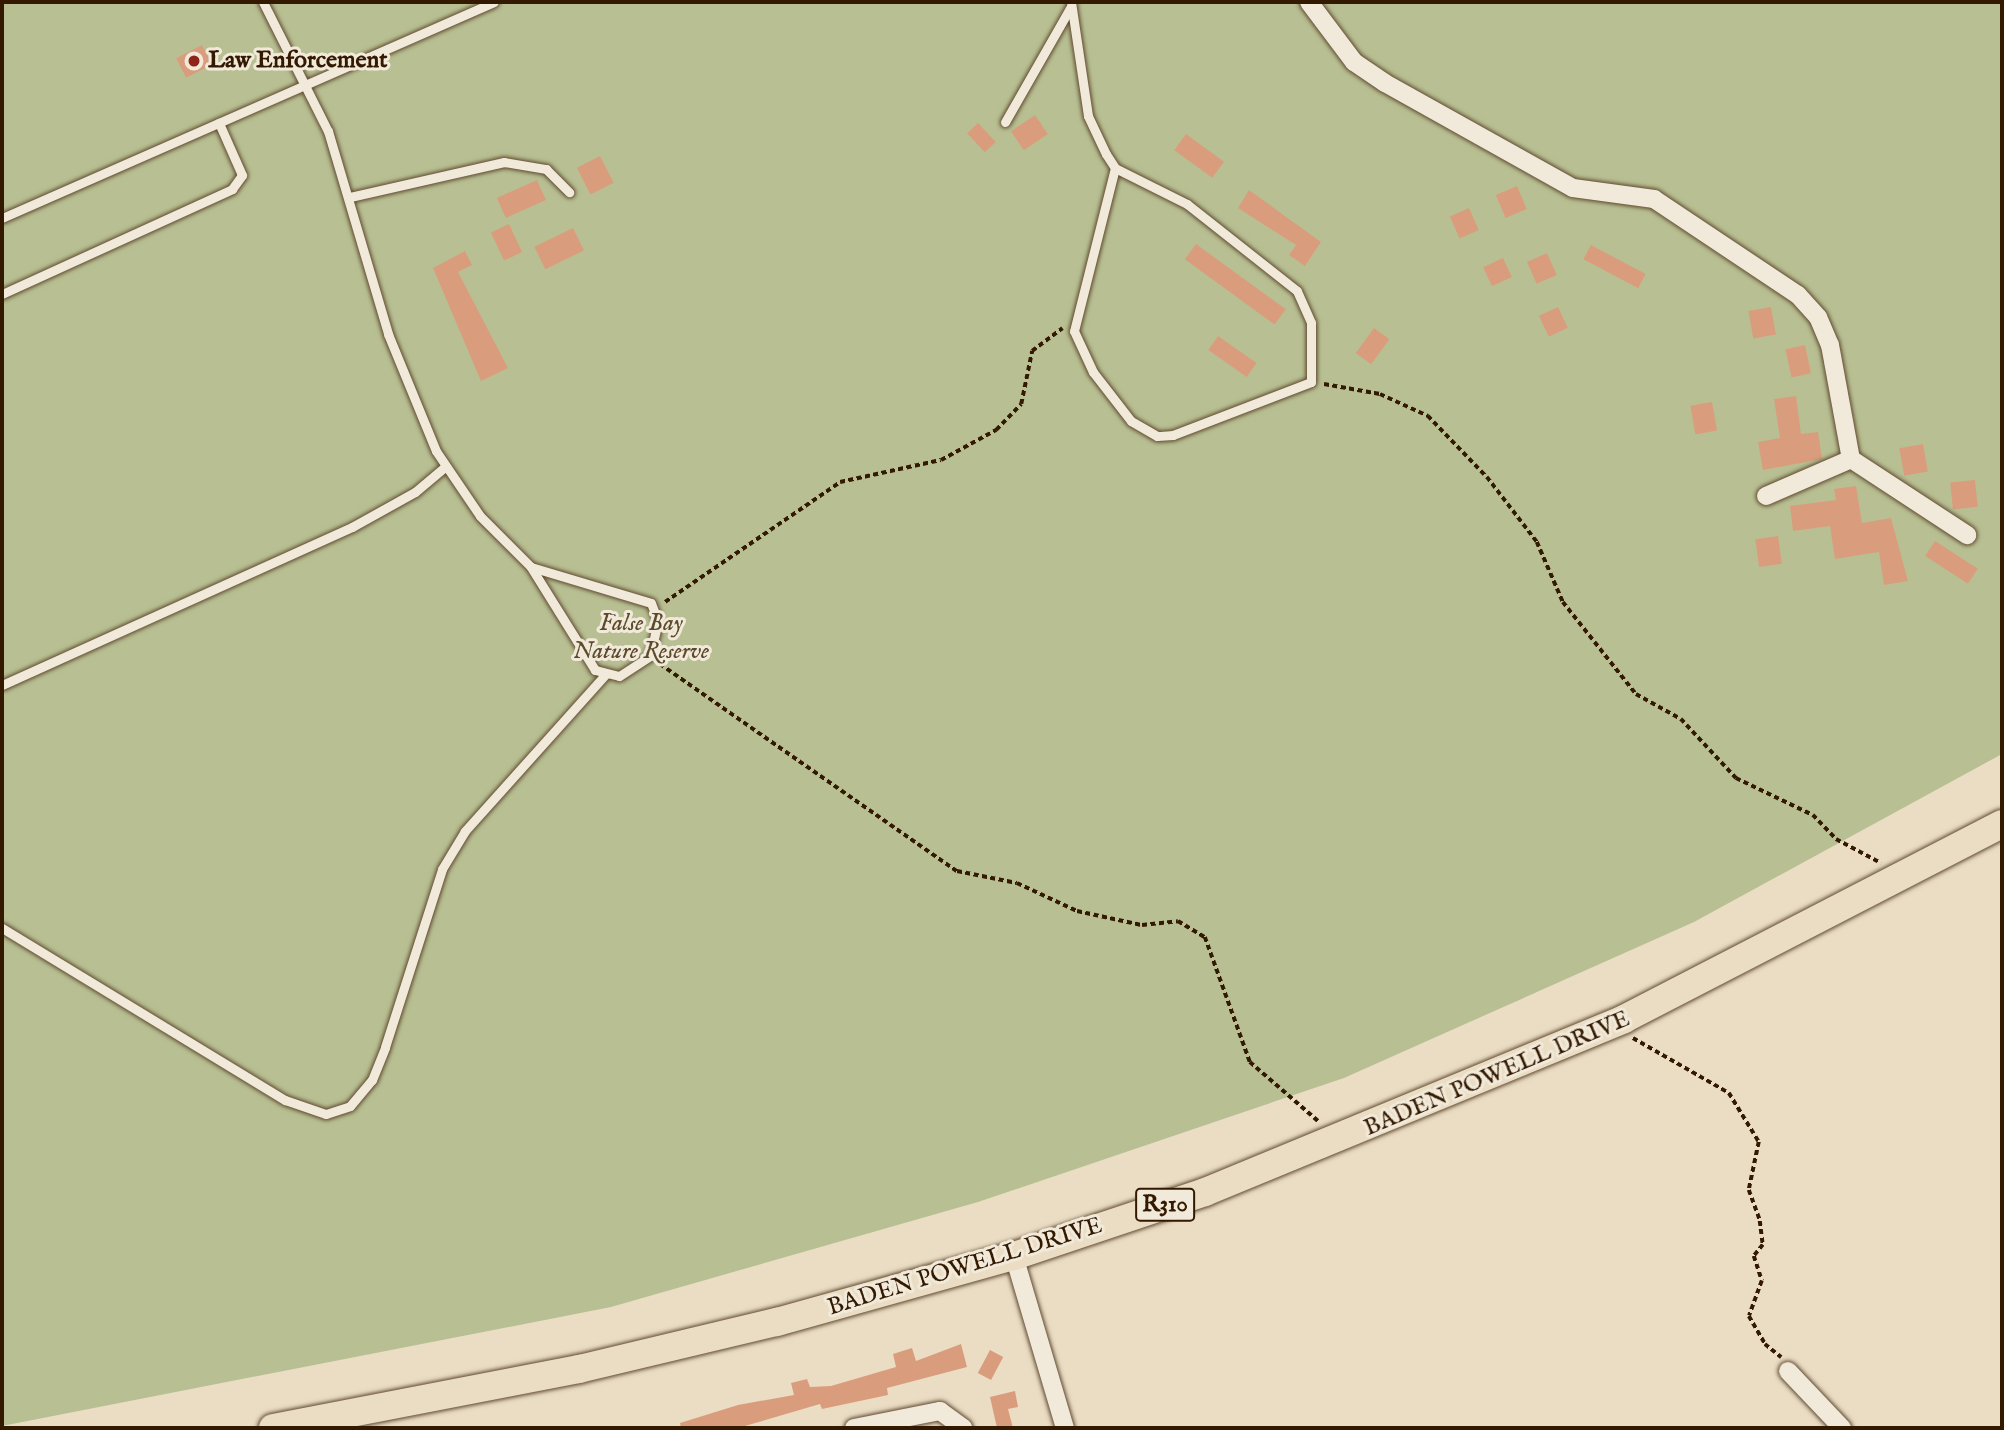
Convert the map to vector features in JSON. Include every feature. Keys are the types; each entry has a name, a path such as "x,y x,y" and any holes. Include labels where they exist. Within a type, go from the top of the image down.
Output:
{"main road":[{"name":"BADEN POWELL DRIVE","path":"273,1428 665,1349 1014,1256 1342,1140 1624,1019 1897,882 2002,824"}],"street":[{"path":"1309,2 1354,61 1384,83 1573,188 1654,199 1798,295 1830,345 1851,458 1968,535"},
{"path":"1766,496 1851,458"},
{"path":"1014,1256 1065,1428"},
{"path":"1788,1371 1842,1428"},
{"path":"854,1428 940,1410 963,1428"}],"lane":[{"path":"263,2 323,117 350,197 388,334 446,466 480,516 531,567 576,645 605,675"},
{"path":"2,218 494,2"},
{"path":"1006,122 1070,5"},
{"path":"1070,5 1088,116 1115,168 1187,204 1297,291 1311,323 1311,382 1243,413 1157,436 1131,421 1093,372 1076,339 1074,319 1115,168"},
{"path":"2,294 232,189 242,175 219,123"},
{"path":"350,197 504,162 546,169 569,192"},
{"path":"2,685 352,527 415,492 446,466"},
{"path":"2,928 285,1100 326,1114 350,1106 372,1080 442,869 465,831 605,675 629,672 650,656 655,609 636,596 531,567"}],"path":[{"path":"655,609 840,482 941,460 996,430 1021,404 1032,351 1074,319"},
{"path":"1311,382 1380,394 1428,416 1487,477 1537,542 1563,602 1636,694 1681,719 1736,778 1813,815 1836,839 1884,864 1897,882"},
{"path":"650,656 957,871 1017,883 1077,911 1142,925 1178,921 1205,937 1250,1062 1342,1140"},
{"path":"1624,1019 1636,1043 1729,1093 1759,1142 1749,1190 1760,1221 1763,1245 1754,1256 1762,1281 1749,1316 1788,1371"}],"green space":[{"name":"False Bay Nature Reserve","path":"2,2 2002,2 2002,754 1694,922 1344,1078 978,1202 611,1307 2,1426"}],"building":[{"name":"Law Enforcement","path":"202,45 212,65 186,78 176,58"},
{"path":"1035,115 1048,134 1024,150 1011,131"},
{"path":"978,123 996,142 985,152 967,133"},
{"path":"1186,134 1224,162 1212,178 1174,150"},
{"path":"600,156 614,183 590,195 577,168"},
{"path":"537,180 546,200 506,218 497,198"},
{"path":"1517,186 1527,209 1506,218 1496,195"},
{"path":"1249,190 1321,242 1305,266 1289,255 1296,245 1238,208"},
{"path":"1469,208 1479,230 1460,238 1450,217"},
{"path":"509,224 522,252 504,261 491,232"},
{"path":"573,228 584,250 545,269 534,247"},
{"path":"1196,244 1286,309 1275,325 1185,259"},
{"path":"1591,245 1646,274 1638,288 1583,259"},
{"path":"465,251 472,265 458,272 508,368 481,381 433,268"},
{"path":"1547,253 1557,275 1537,284 1527,262"},
{"path":"1503,258 1512,277 1492,286 1483,267"},
{"path":"1558,307 1568,328 1549,337 1539,316"},
{"path":"1771,307 1776,335 1753,339 1748,311"},
{"path":"1374,328 1389,339 1371,364 1356,353"},
{"path":"1218,336 1257,363 1247,377 1208,350"},
{"path":"1805,345 1811,373 1791,378 1785,349"},
{"path":"1796,396 1801,434 1818,432 1822,459 1763,470 1758,442 1780,438 1774,399"},
{"path":"1712,402 1717,431 1695,434 1690,406"},
{"path":"1923,444 1928,472 1904,476 1899,448"},
{"path":"1975,480 1978,507 1953,509 1950,483"},
{"path":"1856,486 1862,523 1891,518 1908,581 1884,585 1879,552 1835,559 1830,526 1793,531 1790,506 1836,500 1834,489"},
{"path":"1778,536 1782,564 1759,567 1755,539"},
{"path":"1935,541 1978,569 1968,584 1925,556"},
{"path":"961,1344 967,1367 887,1388 888,1395 822,1409 820,1404 738,1428 681,1428 680,1423 738,1405 794,1395 791,1383 807,1379 810,1387 831,1386 896,1367 893,1354 912,1348 916,1361"},
{"path":"990,1350 1003,1357 991,1380 978,1373"},
{"path":"1015,1391 1018,1407 1008,1409 1013,1428 997,1428 990,1397"}],"place":[{"name":"Law Enforcement","path":"194,61"}]}
